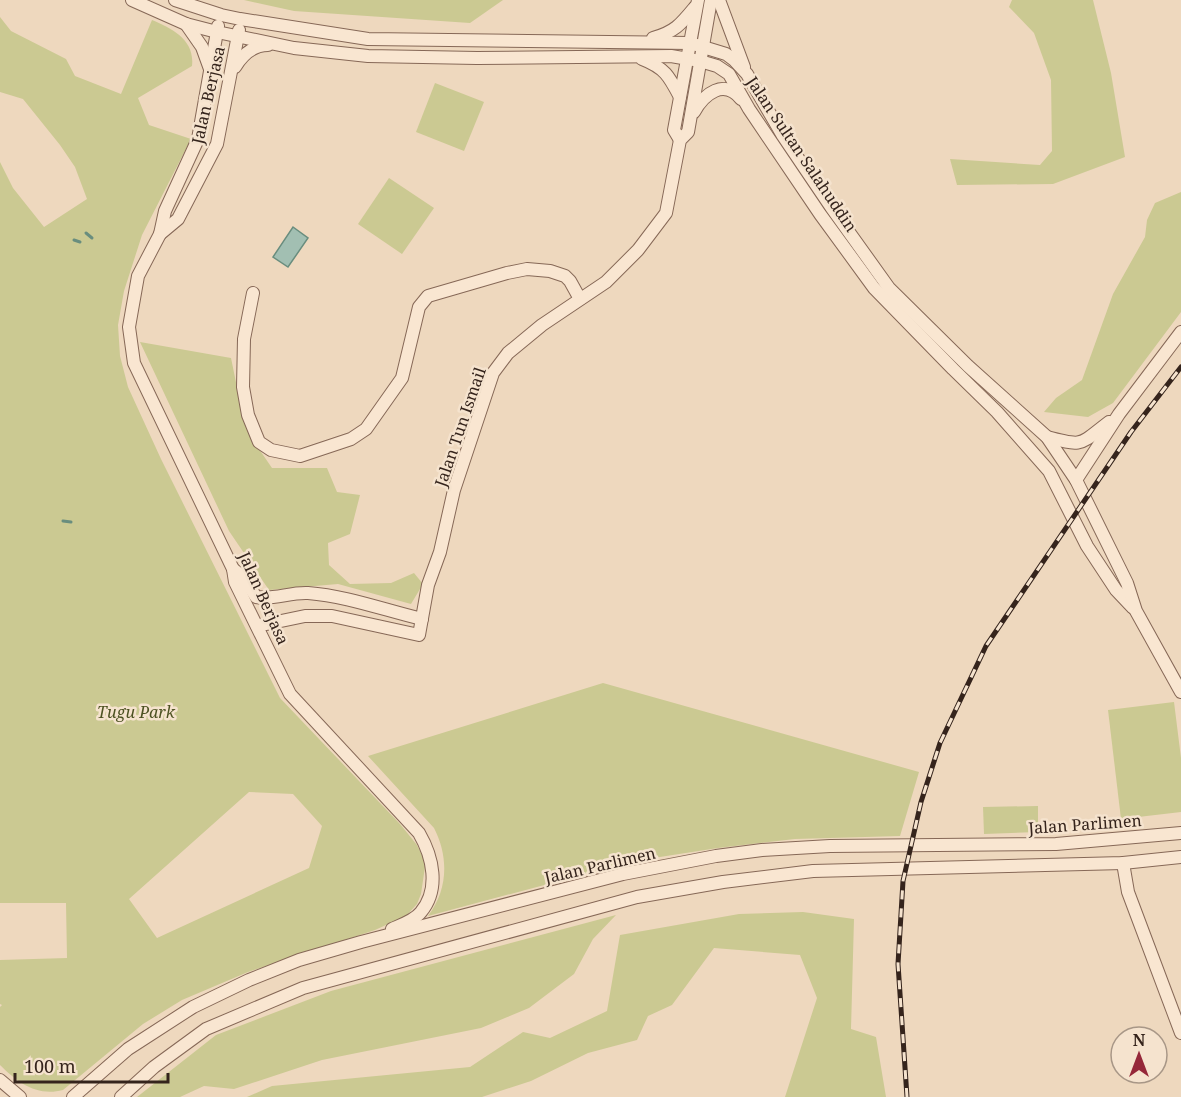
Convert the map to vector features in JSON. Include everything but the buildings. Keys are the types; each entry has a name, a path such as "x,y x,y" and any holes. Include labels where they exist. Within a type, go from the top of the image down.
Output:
{"street":[{"name":"Jalan Sultan Salahuddin","path":"132,0 186,24 217,32 279,45 368,56 477,58 634,56 687,58 717,66 729,75 749,110 874,288 997,412 1049,471 1087,546 1116,590 1136,611"},
{"name":"Jalan Sultan Salahuddin","path":"175,0 240,20 368,39 643,41 690,43 726,54 747,74 783,136 889,288 968,366 1047,437 1076,480 1127,584 1136,611 1181,692"},
{"name":"Jalan Tun Ismail","path":"255,622 305,616 332,616 419,635 428,585 440,552 454,490 493,373 508,353 542,325 606,282 638,250 666,213 680,140 688,132 711,0"},
{"path":"719,0 747,74"},
{"path":"643,41 666,35 676,29 698,2"},
{"name":"Jalan Tun Ismail","path":"680,140 674,130 698,2"},
{"name":"Jalan Berjasa","path":"221,15 198,139 165,211 160,234 144,262 133,294 129,327 134,363 233,569 235,582 290,694 419,833 430,857 433,872 432,888 420,914 402,925 361,942"},
{"name":"Jalan Berjasa","path":"160,234 178,219 217,144 240,20"},
{"path":"186,24 202,47 210,70"},
{"path":"232,71 245,53 260,45 279,45"},
{"path":"634,56 662,68 680,97"},
{"path":"690,118 700,100 716,90 726,89 735,92 749,110"},
{"path":"253,293 244,339 243,387 248,416 260,442 271,450 300,456 351,439 366,429 402,378 419,307 428,296 527,269 550,271 565,276 580,299"},
{"path":"1076,480 1119,414 1181,332"},
{"path":"1047,437 1075,444 1083,442 1119,414"},
{"path":"233,569 243,577 256,597 304,593 332,596 422,619"},
{"path":"255,622 257,610 273,597"},
{"path":"394,630 422,619"},
{"name":"Jalan Parlimen","path":"74,1096 128,1049 193,1007 249,980 299,960 361,942 623,874 716,856 762,850 830,846 1056,843 1181,833"},
{"path":"123,1096 154,1067 206,1029 303,988 637,897 723,882 813,871 1123,863 1181,857"},
{"path":"1123,863 1128,892 1181,1033"},
{"path":"1168,998 1181,1009"},
{"path":"0,1080 21,1096"}],"green space":[{"path":"244,0 503,0 470,23 294,11"},
{"path":"1012,0 1093,0 1111,73 1125,157 1053,184 957,185 950,159 1040,165 1052,151 1051,80 1034,33 1009,7"},
{"name":"Tugu Park","path":"0,17 11,31 66,59 75,76 121,94 152,20 175,32 190,49 192,66 138,98 149,125 191,139 142,235 124,291 118,325 120,356 128,387 161,459 280,698 400,824 417,845 425,867 421,894 417,904 406,916 375,930 248,972 182,1000 143,1024 63,1090 54,1092 36,1090 28,1086 13,1077 0,1065 0,1007 2,1005 0,1004 0,960 67,958 66,903 0,903 0,162 13,188 44,227 87,199 75,167 23,99 0,92","holes":["249,792 293,794 322,826 309,868 157,938 129,899"]},
{"path":"435,83 484,102 464,151 416,132"},
{"path":"389,178 434,208 402,254 358,224"},
{"path":"1181,192 1181,312 1113,403 1088,417 1044,412 1056,398 1082,380 1113,294 1145,237 1147,220 1155,203"},
{"path":"140,342 231,358 250,436 272,468 327,468 337,492 360,495 350,534 328,543 329,565 350,584 391,583 414,573 423,584 411,604 338,584 269,590 229,531"},
{"path":"603,683 919,772 900,836 795,839 634,861 428,916 435,906 443,884 444,862 439,839 434,828 368,756"},
{"path":"1174,702 1181,758 1181,812 1121,819 1108,710"},
{"path":"1038,806 1038,832 984,834 983,807"},
{"path":"803,912 854,919 851,1029 876,1037 886,1097 785,1097 817,998 800,955 714,948 672,1005 648,1016 637,1040 588,1053 531,1081 482,1097 247,1097 272,1086 470,1067 523,1032 550,1038 607,1011 620,935 739,914"},
{"path":"616,915 593,939 574,974 529,1008 481,1028 322,1060 234,1089 204,1086 180,1097 137,1097 216,1035 331,991"}],"shaded area":[{"path":"293,227 308,238 288,267 273,257"}],"waterway":[{"path":"86,233 92,238"},
{"path":"74,240 80,242"},
{"path":"63,521 71,522"}],"railway":[{"path":"907,1097 898,964 903,881 921,802 940,743 986,646 1131,432 1181,367"}]}
